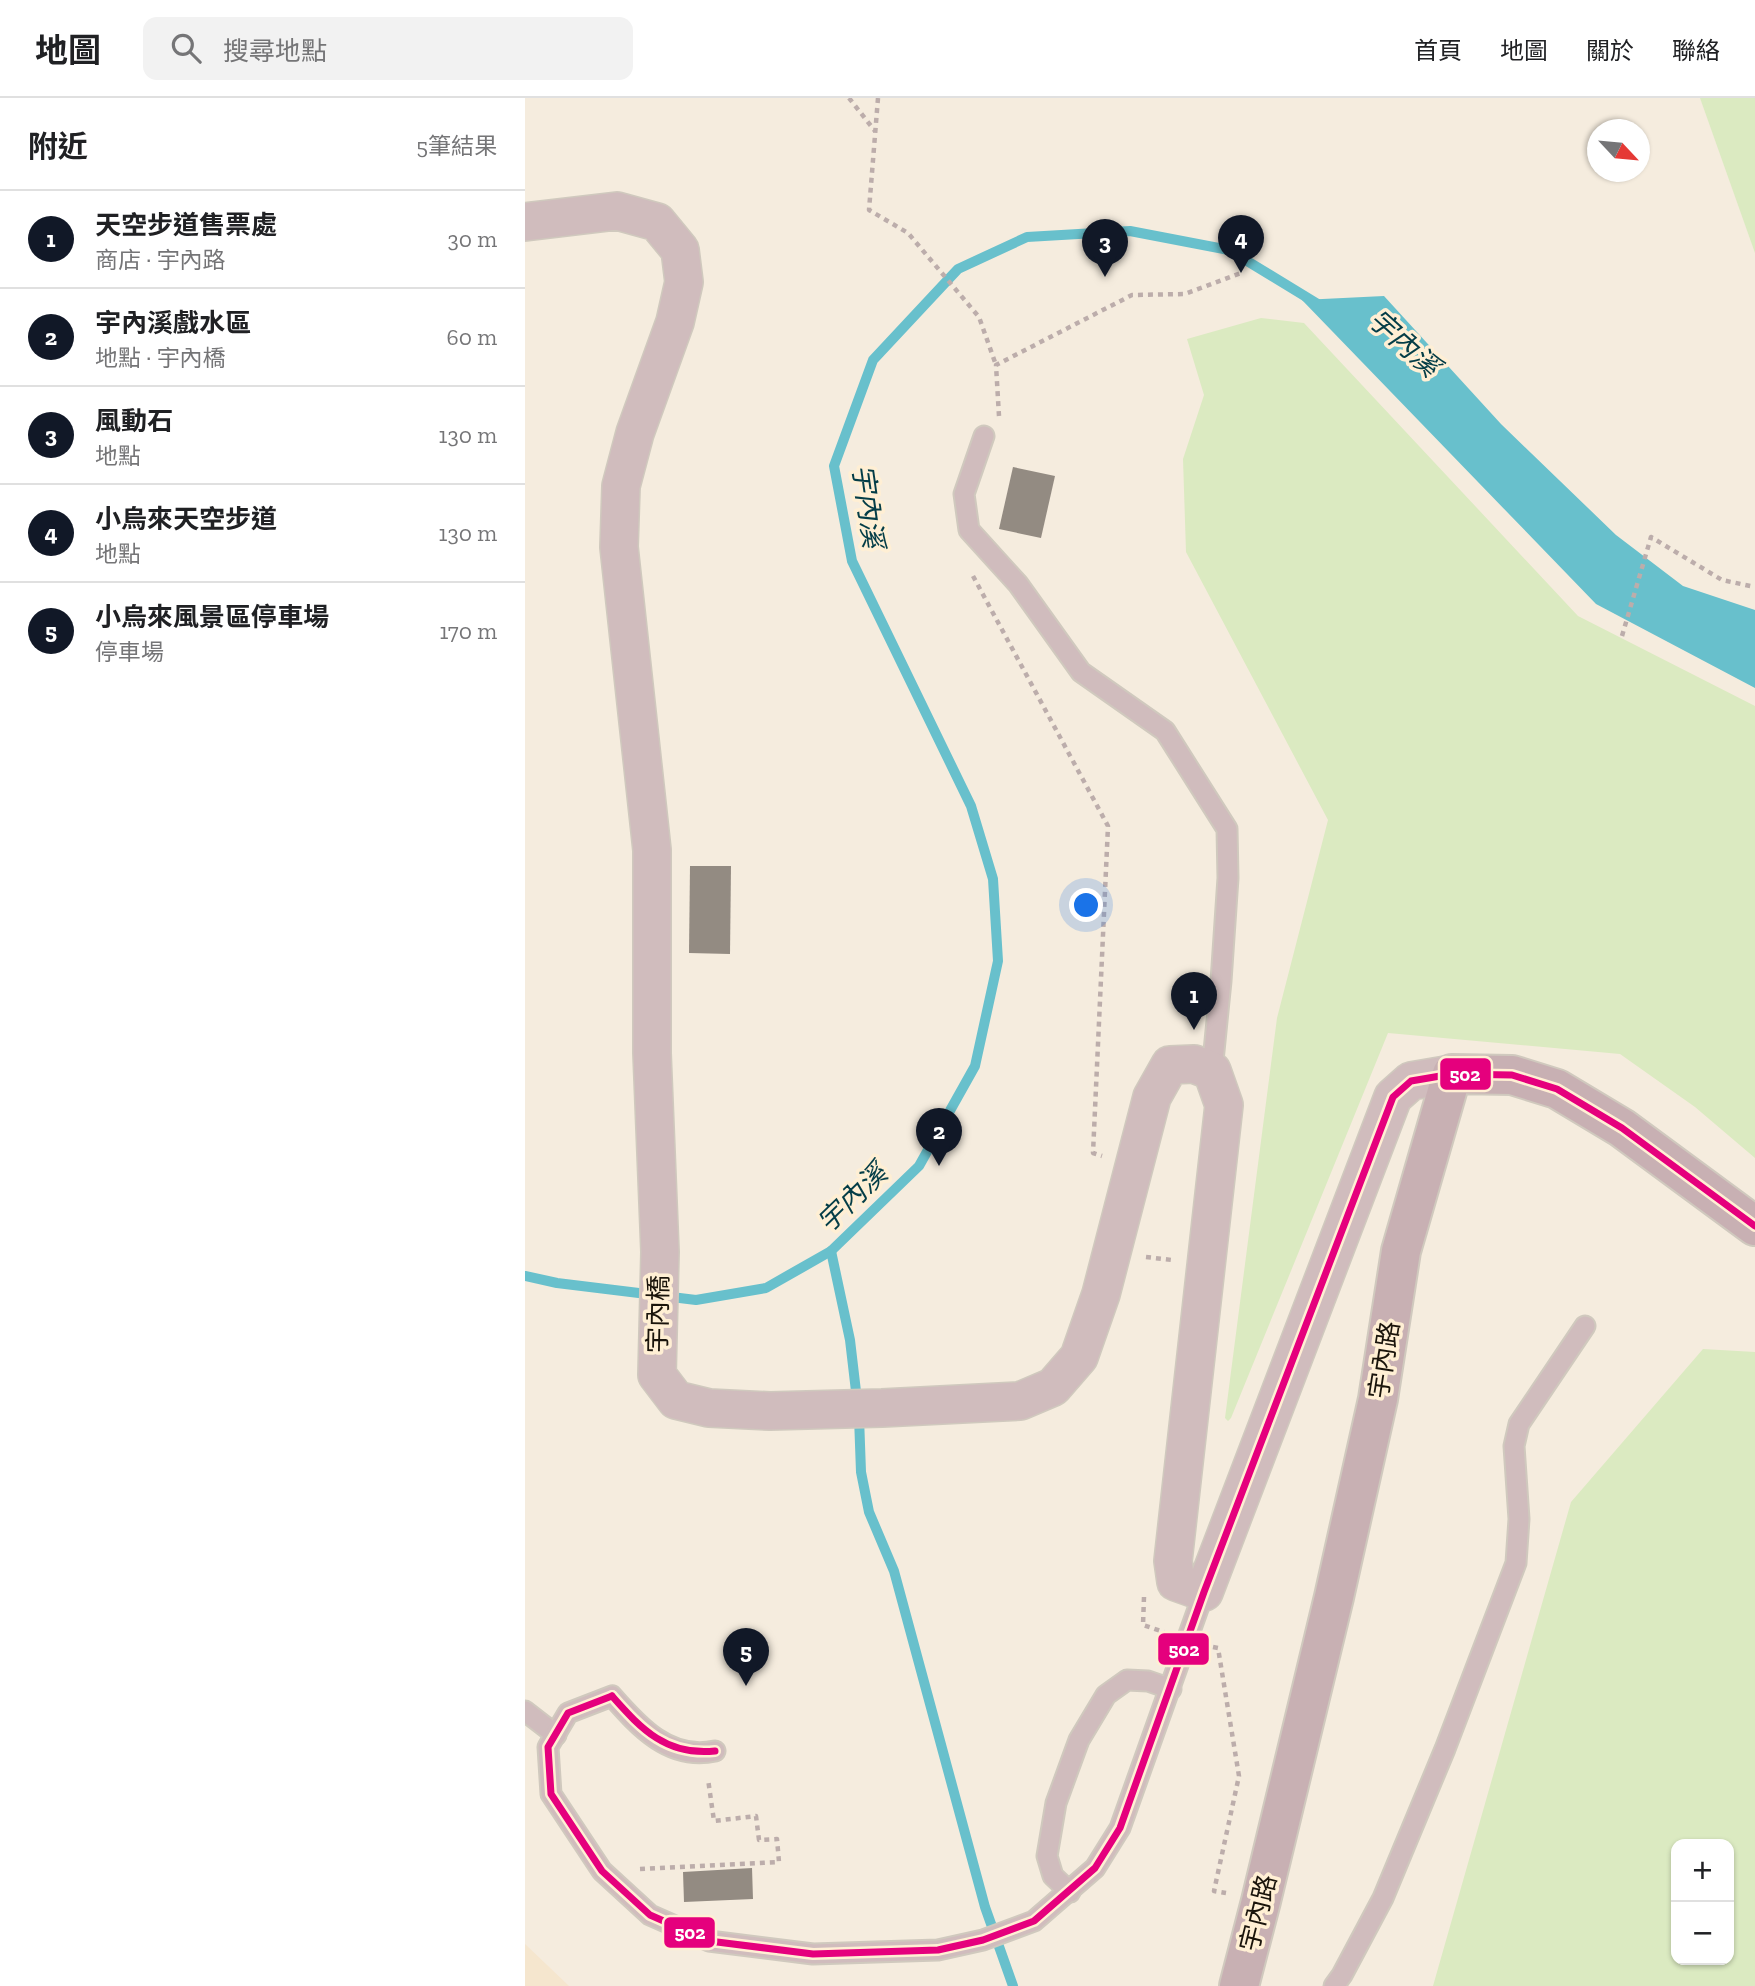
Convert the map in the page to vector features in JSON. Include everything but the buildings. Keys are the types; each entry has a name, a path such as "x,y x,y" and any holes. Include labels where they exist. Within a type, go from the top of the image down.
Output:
{"street":[{"name":"宇內橋","path":"525,222 617,211 657,222 680,250 684,282 675,322 635,433 621,486 619,547 652,850 652,1053 660,1252 657,1376 676,1400 709,1408 770,1411 882,1408 1020,1401 1053,1387 1079,1357 1101,1294 1153,1097 1170,1065 1194,1064 1212,1071"},
{"path":"1212,1071 1224,1105 1173,1561 1176,1582 1204,1592 1394,1097 1411,1081 1453,1074 1512,1075 1557,1089 1622,1128 1755,1226"},
{"name":"宇內路","path":"1239,1986 1331,1610 1372,1425 1401,1251 1453,1074"}],"lane":[{"path":"992,430 964,494 969,530 1018,584 1081,672 1165,732 1227,829 1228,878 1212,1071"},
{"path":"1333,1986 1342,1975 1383,1898 1445,1749 1516,1563 1519,1519 1514,1446 1519,1424 1585,1326"},
{"path":"710,1752 699,1755 667,1746 634,1722 612,1696 568,1713 548,1747 551,1794 602,1871 650,1914 709,1941 813,1954 938,1950 983,1940 1034,1921 1095,1868 1120,1828 1204,1592"},
{"path":"1070,1892 1053,1876 1047,1856 1056,1802 1079,1741 1106,1695 1127,1680 1148,1681 1171,1689"},
{"path":"525,1711 556,1735"}],"path":[{"path":"849,98 875,132"},
{"path":"878,98 869,210 908,233 979,317 996,365 992,430"},
{"path":"996,365 1132,295 1185,294 1241,273"},
{"path":"1622,636 1651,537 1722,580 1755,587"},
{"path":"980,542 973,577 1108,826 1093,1153 1110,1159"},
{"path":"1141,1256 1178,1261"},
{"path":"1186,1640 1218,1648 1239,1776 1214,1891 1232,1895"},
{"path":"602,1871 779,1862 777,1839 759,1840 756,1816 714,1821 710,1752"}],"shaded area":[{"path":"525,1944 569,1986 525,1986"}],"green space":[{"path":"1700,98 1755,98 1755,253"},
{"path":"1261,318 1304,323 1578,616 1755,706 1755,1158 1695,1107 1620,1054 1388,1033 1228,1421 1225,1418 1277,1018 1328,820 1186,552 1183,459 1204,395 1187,339"},
{"path":"1703,1349 1755,1352 1755,1986 1433,1986 1571,1502"}],"water":[{"path":"1384,296 1501,424 1616,535 1683,586 1755,610 1755,688 1596,604 1302,300"}],"waterway":[{"name":"宇內溪","path":"525,1276 557,1283 696,1300 766,1288 831,1251 919,1166 975,1066 998,961 993,879 971,806 852,561 834,466 873,360 958,269 1027,237 1130,231 1229,250 1321,306"},
{"path":"831,1251 850,1340 859,1417 861,1472 869,1512 894,1571 985,1907 1013,1986"}],"transit line":[{"name":"502","path":"612,1696 568,1713 548,1747 551,1794 602,1871 650,1915 709,1941 813,1954 938,1950 983,1940 1034,1921 1095,1868 1120,1828 1204,1592 1393,1097 1411,1081 1452,1074 1512,1075 1557,1089 1622,1128 1755,1226"},
{"name":"502","path":"612,1696 645,1730 669,1745 698,1751 715,1751"}],"place":[{"name":"小烏來天空步道","path":"1241,273"},
{"name":"風動石","path":"1105,277"},
{"name":"天空步道售票處","path":"1194,1030"},
{"name":"宇內溪戲水區","path":"939,1166"},
{"name":"小烏來風景區停車場","path":"746,1686"}]}
